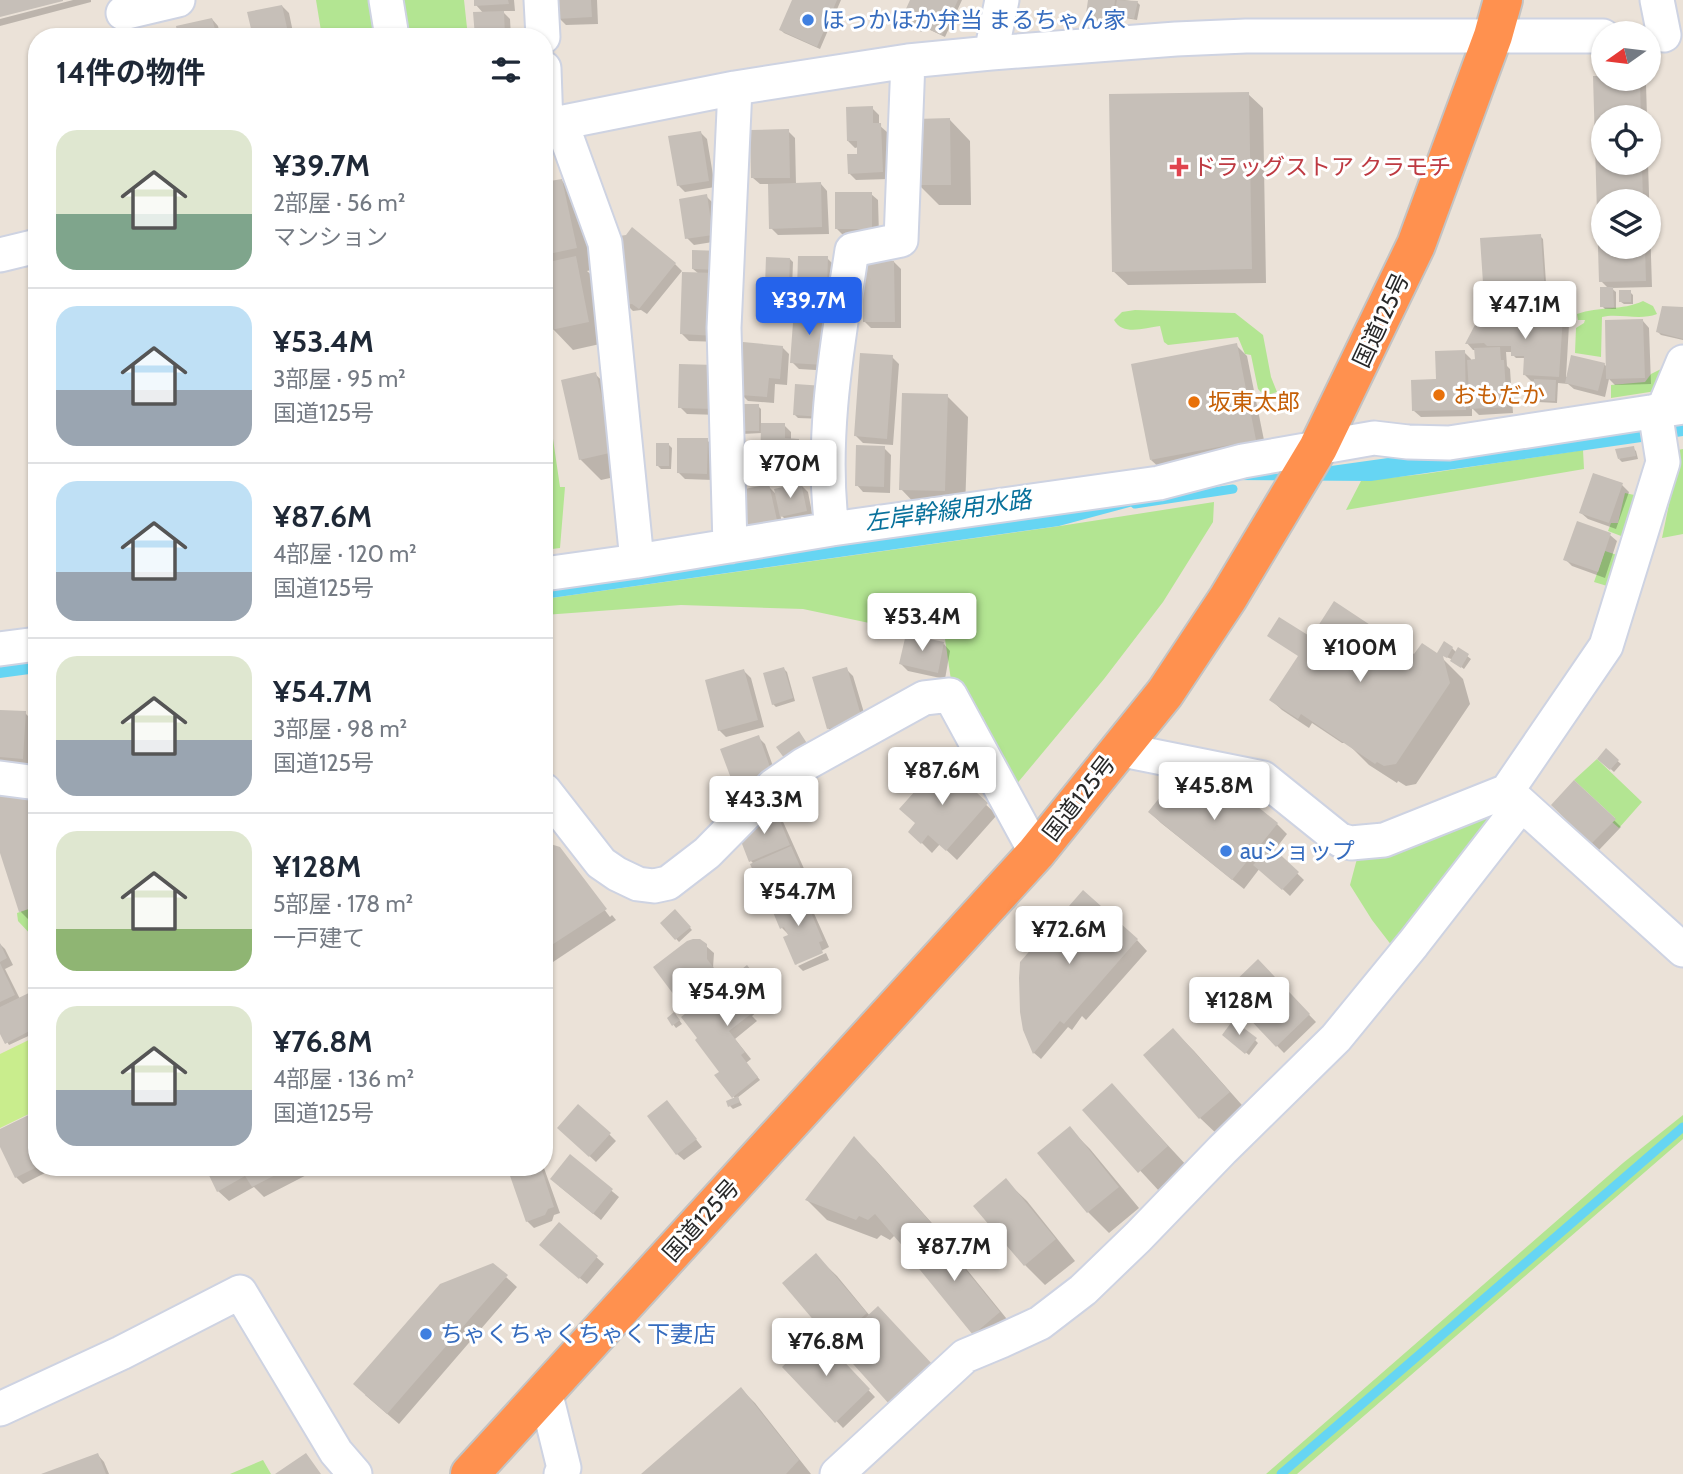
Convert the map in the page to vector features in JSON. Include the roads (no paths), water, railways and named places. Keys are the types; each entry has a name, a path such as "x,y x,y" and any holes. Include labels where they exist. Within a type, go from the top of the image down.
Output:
{"highway":[{"name":"国道125号","path":"470,1474 1036,853 1166,693 1228,598 1318,448 1416,245 1498,18"}],"street":[{"path":"123,13 178,0"},
{"path":"386,0 391,28"},
{"path":"541,0 543,28"},
{"path":"991,53 1002,0"},
{"path":"1657,0 1665,35"},
{"path":"553,124 735,88 908,61 991,53 1498,18 1591,34"},
{"path":"832,529 828,494 832,388 852,250 901,240 908,61"},
{"path":"730,546 724,328 735,88"},
{"path":"553,131 605,243 637,561"},
{"path":"0,255 28,248"},
{"path":"837,1474 965,1356 1040,1323 1083,1290 1336,1038 1413,944 1514,798 1606,646 1663,462 1667,409 1683,362"},
{"path":"553,573 832,529 1159,483 1243,461 1374,438 1449,443 1667,409"},
{"path":"0,649 28,645"},
{"path":"553,802 601,863 638,884 654,886 668,883 707,853 773,786 803,765 924,698 950,695 1036,853"},
{"path":"1118,749 1263,778 1340,840 1351,843 1384,840 1514,798"},
{"path":"0,778 28,782"},
{"path":"1514,798 1683,950"},
{"path":"0,1409 121,1353 240,1292 336,1452 355,1474"},
{"path":"545,1391 564,1468 561,1474"}],"water":[{"path":"1683,417 1683,436 1371,481 1230,480"},
{"path":"1230,480 1059,526 553,598 553,578"},
{"path":"28,655 28,674 0,678 0,660"}],"waterway":[{"name":"左岸幹線用水路","path":"1135,504 1233,489"},
{"path":"1281,1474 1683,1127"}],"place":[{"name":"ほっかほか弁当 まるちゃん家","path":"808,20"},
{"name":"ドラッグストア クラモチ","path":"1179,167"},
{"name":"おもだか","path":"1439,395"},
{"name":"坂東太郎","path":"1194,402"},
{"name":"auショップ","path":"1226,851"},
{"name":"ちゃくちゃくちゃく下妻店","path":"426,1334"}]}
